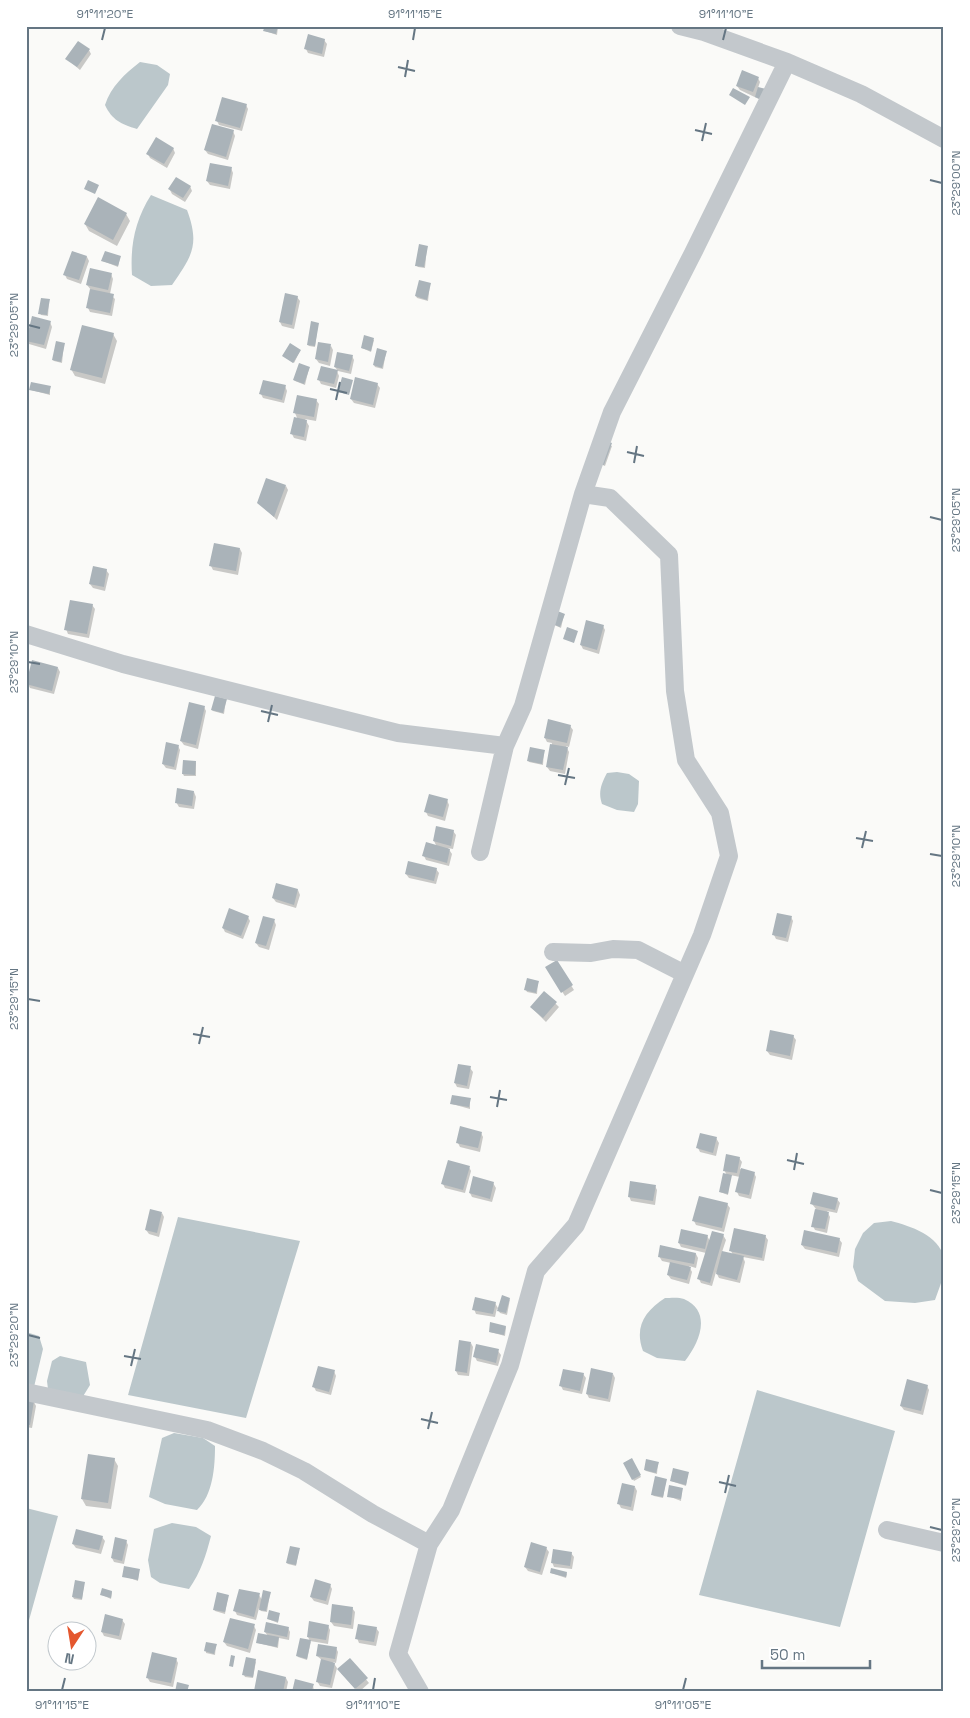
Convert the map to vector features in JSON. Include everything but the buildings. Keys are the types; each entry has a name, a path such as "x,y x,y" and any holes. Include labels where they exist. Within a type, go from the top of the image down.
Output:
{"street":[{"path":"680,26 704,32 787,62 861,94 944,139"},
{"path":"480,852 505,746 523,706 583,494 612,412 787,62"},
{"path":"420,1692 398,1654 429,1544 451,1510 510,1365 536,1270 576,1225 702,935 729,856 720,813 686,760 674,691 669,555 610,498 583,494"},
{"path":"26,634 132,666 398,733 505,746"},
{"path":"554,952 592,953 613,949 638,950 684,974"},
{"path":"26,1392 160,1419 226,1436 304,1471 373,1514 429,1544"},
{"path":"887,1530 944,1543"}],"shaded area":[{"path":"140,62 157,65 170,74 168,85 137,129 118,121 105,105 115,86"},
{"path":"151,195 187,210 191,222 193,232 192,250 185,266 172,285 151,286 132,275 132,254 137,224"},
{"path":"607,773 629,774 639,781 638,804 634,812 617,810 602,804 600,792 605,777"},
{"path":"178,1217 300,1241 246,1418 128,1395"},
{"path":"891,1221 923,1233 936,1243 941,1250 945,1263 935,1300 915,1303 885,1301 858,1281 853,1267 855,1249 863,1233 874,1223"},
{"path":"665,1298 684,1299 693,1305 701,1320 701,1328 695,1346 685,1361 657,1358 643,1351 640,1334 643,1320 652,1308"},
{"path":"26,1332 39,1336 43,1349 34,1387 26,1385"},
{"path":"60,1356 86,1362 90,1385 82,1398 48,1389 47,1381 52,1361"},
{"path":"757,1390 895,1431 840,1627 699,1595"},
{"path":"174,1433 203,1438 215,1446 214,1472 210,1489 207,1497 197,1510 165,1504 149,1497 162,1438"},
{"path":"26,1508 58,1516 26,1631"},
{"path":"172,1523 196,1527 211,1536 203,1563 189,1589 160,1583 151,1577 148,1560 154,1529"}]}
